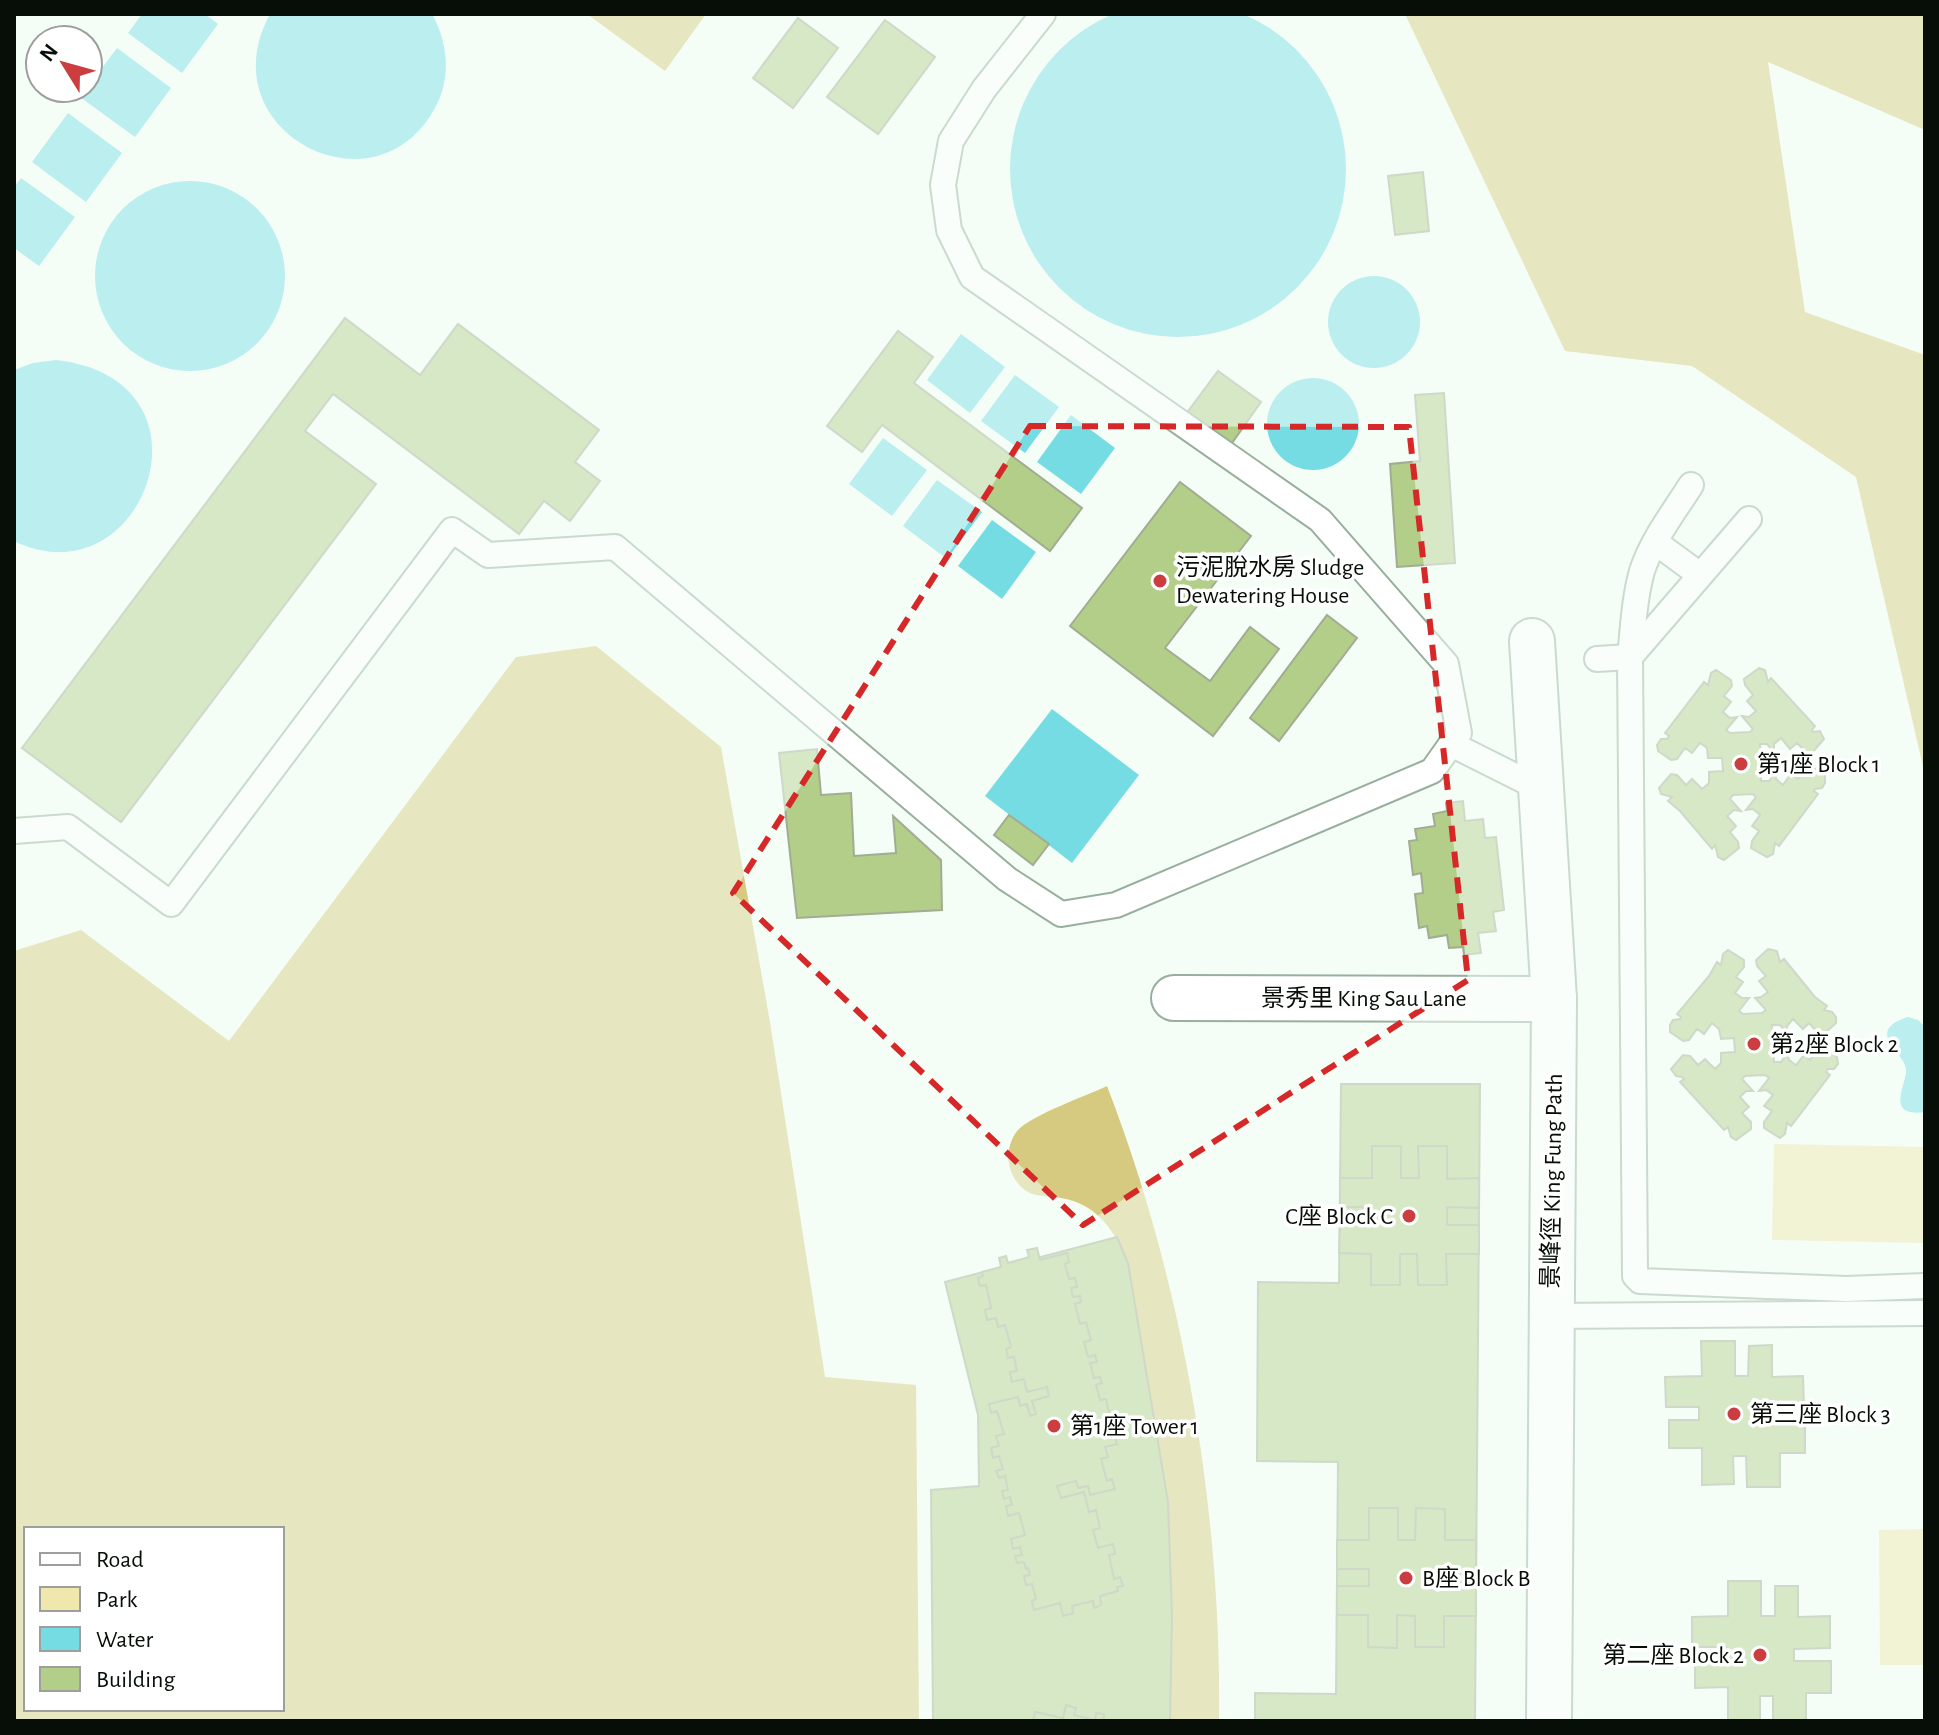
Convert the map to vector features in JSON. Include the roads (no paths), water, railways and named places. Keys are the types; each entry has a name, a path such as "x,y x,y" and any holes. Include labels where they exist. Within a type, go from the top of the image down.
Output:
{"street":[{"name":"景峰徑 King Fung Path","path":"1532,641 1554,999 1549,1721"},
{"name":"景秀里 King Sau Lane","path":"1174,998 1554,999"}],"lane":[{"path":"14,831 68,827 171,904 452,530 488,555 615,547 1007,879 1061,914 1116,905 1432,771 1459,733 1446,664 1320,520 972,277 949,230 943,185 951,141 984,89 1043,14"},
{"path":"1691,485 1655,542 1638,587 1630,657 1637,1280 1846,1289 1925,1286"},
{"path":"1597,659 1630,657 1749,519"},
{"path":"1655,542 1700,575"},
{"path":"1451,744 1541,789"},
{"path":"1550,1316 1925,1313"}],"water":[{"path":"1178,1 1211,4 1242,14 1271,29 1297,50 1318,76 1333,105 1343,136 1346,169 1343,202 1333,233 1318,262 1297,288 1271,309 1242,324 1211,334 1178,337 1145,334 1114,324 1085,309 1059,288 1038,262 1023,233 1013,202 1010,169 1013,136 1023,105 1038,76 1059,50 1085,29 1114,14 1145,4"},
{"path":"142,14 205,14 218,24 182,73 128,33"},
{"path":"270,14 432,14 446,57 445,80 438,102 412,138 379,156 343,158 308,148 280,126 261,95 256,57"},
{"path":"117,48 171,88 135,137 90,104 104,104 104,65"},
{"path":"68,113 122,153 86,202 32,162"},
{"path":"21,178 75,217 39,266 14,248 14,187"},
{"path":"190,181 226,188 257,209 278,240 285,276 278,312 257,343 226,364 190,371 154,364 123,343 102,312 95,276 102,240 123,209 154,188"},
{"path":"1374,276 1400,284 1412,296 1420,322 1412,348 1400,360 1374,368 1348,360 1336,348 1328,322 1336,296 1348,284"},
{"path":"961,334 1005,367 970,413 927,380"},
{"path":"56,360 108,376 139,405 152,442 148,481 129,516 99,542 60,552 14,541 14,370 33,363"},
{"path":"1015,375 1059,407 1025,453 981,421"},
{"path":"1313,378 1331,382 1345,392 1355,406 1359,424 1355,442 1345,456 1331,466 1313,470 1295,466 1281,456 1271,442 1267,424 1271,406 1281,392 1295,382"},
{"path":"1071,415 1115,448 1081,494 1037,462"},
{"path":"883,438 927,470 892,516 849,484"},
{"path":"937,480 982,512 947,559 903,526"},
{"path":"992,520 1036,552 1002,599 958,566"},
{"path":"1052,709 1139,775 1072,863 985,796"},
{"path":"1908,1017 1918,1020 1925,1027 1925,1112 1905,1110 1901,1104 1906,1069 1887,1035 1895,1023"}],"place":[{"name":"污泥脫水房 Sludge Dewatering House","path":"1160,581"},
{"name":"第1座 Block 1","path":"1741,764"},
{"name":"第2座 Block 2","path":"1754,1044"},
{"name":"C座 Block C","path":"1409,1216"},
{"name":"第三座 Block 3","path":"1734,1414"},
{"name":"第1座 Tower 1","path":"1054,1426"},
{"name":"B座 Block B","path":"1406,1578"},
{"name":"第二座 Block 2","path":"1760,1655"}]}
